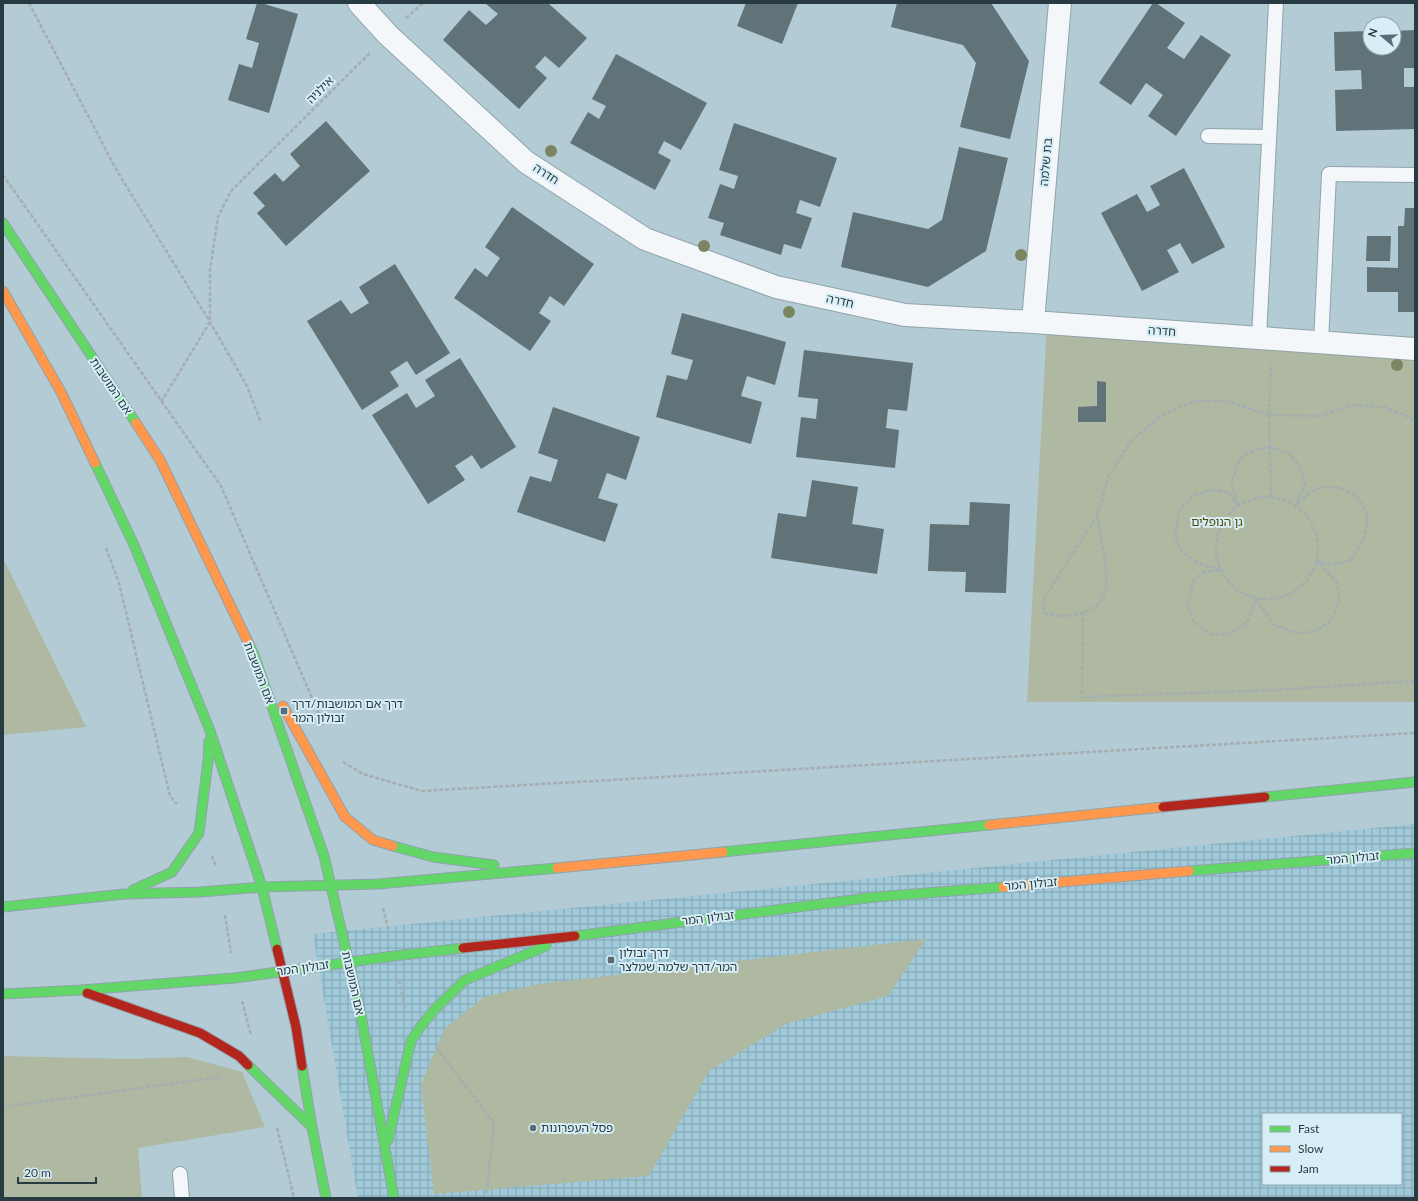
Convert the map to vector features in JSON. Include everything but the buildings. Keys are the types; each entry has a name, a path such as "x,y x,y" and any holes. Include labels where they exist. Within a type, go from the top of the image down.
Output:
{"main road":[{"name":"אם המושבות","path":"3,223 160,460 254,655 324,856 361,1015 394,1198"},
{"path":"3,291 61,392 134,545 209,728 262,887 283,971 296,1027 312,1127 326,1198"},
{"path":"254,655 345,817 373,840 433,857 541,870"},
{"path":"124,894 172,872 199,833 208,761 209,728"},
{"path":"3,907 124,894 262,887 378,884 541,870 1415,782"},
{"name":"זבולון המר","path":"3,994 81,990 235,978 394,956 568,937 875,897 1415,853"},
{"path":"386,1149 411,1041 436,1008 465,980 568,937"},
{"path":"81,990 200,1033 239,1056 312,1127"}],"street":[{"name":"חדרה","path":"359,3 388,35 526,162 645,239 776,287 905,316 1033,322 1415,349"},
{"name":"בת שלמה","path":"1033,322 1060,3"}],"lane":[{"path":"1266,339 1269,137 1276,3"},
{"path":"1208,136 1269,137"},
{"path":"1321,343 1329,174 1415,175"},
{"path":"180,1174 182,1198"}],"path":[{"path":"29,3 117,171 210,322 247,386 261,423"},
{"name":"אילניה","path":"210,322 210,269 218,217 231,191 388,35 423,3"},
{"path":"162,402 210,322"},
{"path":"1266,339 1271,497"},
{"path":"1097,516 1107,580 1104,596 1096,606 1078,615 1060,616 1044,613 1043,600 1097,516 1108,478 1131,441 1161,416 1194,401 1227,400 1269,415 1321,416 1350,405 1384,407 1415,421"},
{"path":"1238,506 1231,482 1240,458 1254,450 1270,447 1289,453 1300,466 1305,484 1295,506"},
{"path":"1295,506 1319,488 1339,487 1354,494 1364,506 1367,522 1362,541 1351,560 1332,565 1317,561"},
{"path":"1220,570 1198,564 1183,553 1175,537 1179,511 1193,496 1212,490 1229,492 1238,506"},
{"path":"1271,497 1288,501 1303,511 1314,526 1318,543 1317,561 1310,577 1291,594 1274,599 1256,599 1240,592 1227,580 1220,570 1216,553 1218,535 1226,519 1238,506 1253,499 1271,497"},
{"path":"105,546 119,583 170,796 179,807"},
{"path":"1256,599 1273,624 1294,633 1314,632 1332,620 1339,600 1337,582 1317,561"},
{"path":"1220,570 1204,572 1194,580 1188,603 1193,621 1212,634 1232,633 1248,621 1256,599"},
{"path":"1083,612 1082,697 1275,690 1415,681"},
{"path":"339,759 363,774 422,791 1415,733"},
{"path":"215,862 235,978 253,1040"},
{"path":"3,1107 220,1077"},
{"path":"276,1121 294,1198"}],"shaded area":[{"path":"1415,824 1415,1198 358,1198 313,934"}],"green space":[{"name":"גן הנופלים","path":"1047,323 1415,352 1415,702 1027,702"},
{"path":"3,558 86,727 3,735"},
{"path":"926,939 888,996 788,1023 709,1071 649,1176 434,1194 421,1085 444,1029 484,997 539,984"},
{"path":"3,1056 130,1059 187,1057 242,1072 265,1127 138,1148 142,1198 3,1198"}],"traffic: fast":[{"path":"3,223 136,423"},
{"path":"95,463 134,545 209,728 262,887 277,949"},
{"path":"249,644 324,856 361,1015 394,1198"},
{"path":"133,890 172,872 199,833 209,741"},
{"path":"1265,797 1415,782"},
{"path":"723,852 989,825"},
{"path":"393,846 433,857 494,865"},
{"path":"1189,871 1415,853"},
{"path":"3,907 124,894 200,892 262,887 378,884 557,868"},
{"path":"575,936 875,897 1003,887"},
{"path":"388,1140 411,1041 421,1026 436,1008 465,980 546,946"},
{"path":"3,994 81,990 235,978 463,948"},
{"path":"248,1065 312,1127"},
{"path":"302,1066 326,1198"}],"traffic: slow":[{"path":"3,291 61,392 95,463"},
{"path":"136,423 160,460 249,644"},
{"path":"283,706 345,817 373,840 393,846"},
{"path":"989,825 1163,807"},
{"path":"557,868 723,852"},
{"path":"1003,887 1189,871"}],"traffic: jam":[{"path":"1163,807 1265,797"},
{"path":"463,948 575,936"},
{"path":"277,949 296,1027 302,1066"},
{"path":"87,993 200,1033 239,1056 248,1065"}],"place":[{"name":"דרך אם המושבות/דרך זבולון המר","path":"284,711"},
{"name":"דרך זבולון המר/דרך שלמה שמלצר","path":"611,960"},
{"name":"פסל העפרונות","path":"533,1128"}]}
